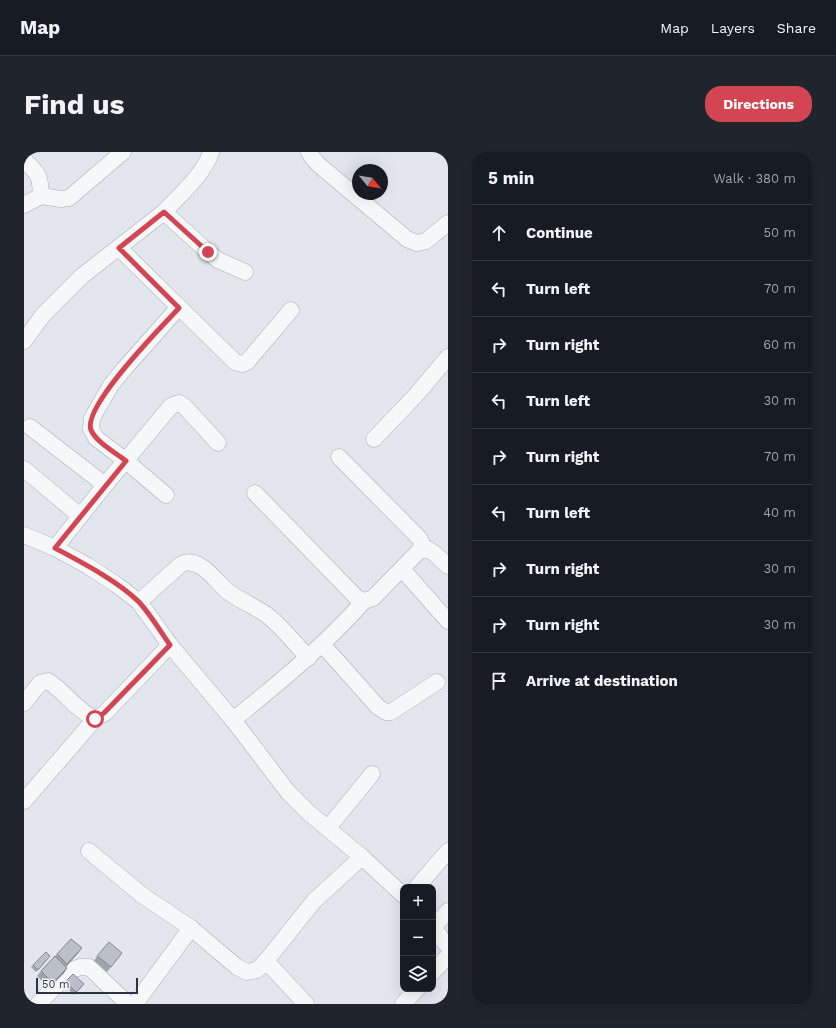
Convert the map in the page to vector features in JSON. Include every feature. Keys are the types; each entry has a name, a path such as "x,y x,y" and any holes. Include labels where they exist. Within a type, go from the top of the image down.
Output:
{"street":[{"path":"24,205 41,196 61,199 69,198 123,152"},
{"path":"24,341 48,309 82,276 164,212 204,168 211,152"},
{"path":"309,152 319,164 407,239 417,243 426,241 448,223"},
{"path":"24,160 38,174 41,196"},
{"path":"164,212 218,260 246,272"},
{"path":"119,248 235,362 242,364 247,362 291,310"},
{"path":"166,495 96,438 91,429 92,418 111,385 179,308"},
{"path":"374,440 417,394 448,357"},
{"path":"55,548 171,406 178,403 185,407 218,443"},
{"path":"30,427 105,485"},
{"path":"233,720 308,658 364,601 372,598 420,551 422,544 420,539 339,457"},
{"path":"24,469 80,516"},
{"path":"256,494 357,598 364,601"},
{"path":"24,535 55,548 88,566 117,585 139,602 170,645 233,720 288,792 309,813 362,857 400,892"},
{"path":"420,551 428,549 448,566"},
{"path":"139,602 180,565 191,562 204,569 227,591 268,616 308,658"},
{"path":"402,570 448,621"},
{"path":"322,644 378,707 386,712 391,712 437,682"},
{"path":"24,801 95,719 104,713 170,645"},
{"path":"24,703 40,683 48,681 85,714 95,719"},
{"path":"328,828 372,774"},
{"path":"89,851 142,895 191,928 237,967 247,972 257,970 266,961 314,901 362,857"},
{"path":"420,884 448,852"},
{"path":"436,924 448,911"},
{"path":"135,1004 191,928"},
{"path":"436,931 448,947"},
{"path":"436,969 448,956"},
{"path":"266,961 306,1004"},
{"path":"38,1004 72,970 80,967 89,967 128,1004"},
{"path":"403,1004 414,992"}],"building":[{"path":"71,939 82,948 67,964 57,954"},
{"path":"109,942 122,953 111,967 97,956"},
{"path":"46,952 50,956 38,970 33,965"},
{"path":"55,956 67,968 53,983 41,971"},
{"path":"73,974 84,984 76,992 65,982"}],"route":[{"path":"95,719 104,713 170,645 139,602 117,585 88,566 55,548 126,461 96,438 91,429 92,418 111,385 179,308 119,248 164,212 208,252"}]}
